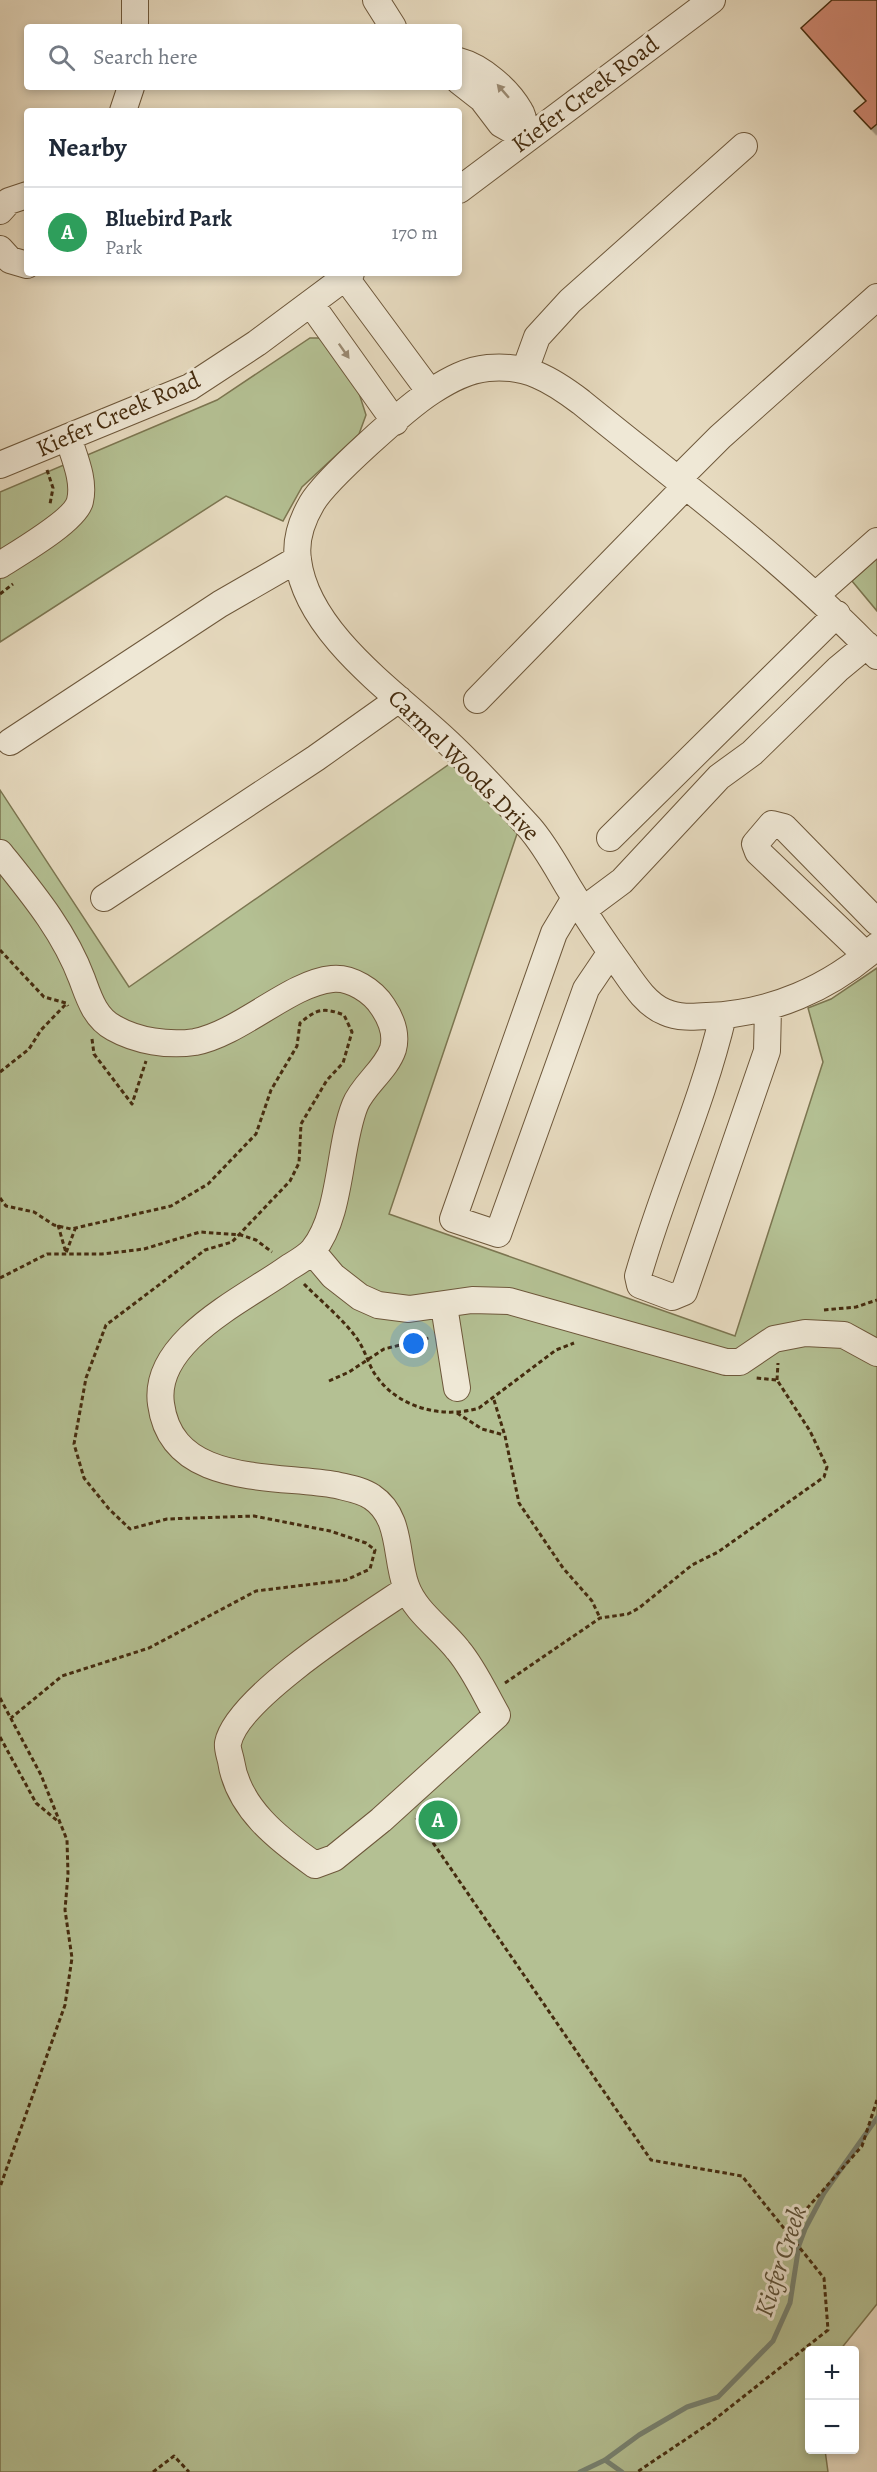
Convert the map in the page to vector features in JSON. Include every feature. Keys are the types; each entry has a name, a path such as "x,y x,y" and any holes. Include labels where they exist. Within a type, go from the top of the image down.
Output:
{"street":[{"path":"135,0 135,24"},
{"path":"376,0 391,24"},
{"name":"Kiefer Creek Road","path":"462,188 712,0"},
{"path":"462,62 468,63 496,82 521,112 526,138"},
{"path":"462,83 482,99 501,124 526,138"},
{"path":"124,108 130,90"},
{"path":"525,370 537,337 570,301 744,146"},
{"path":"0,211 9,201 24,196"},
{"path":"0,249 10,260 24,264"},
{"name":"Kiefer Creek Road","path":"0,465 190,387 257,343 347,276"},
{"path":"349,276 430,392"},
{"path":"477,700 681,483 720,437 877,297"},
{"path":"310,304 395,422"},
{"name":"Carmel Woods Drive","path":"872,651 816,595 681,483 553,381 525,370 486,368 462,374 430,392 314,499 300,526 298,559 314,609 337,639 399,699 443,737 536,835 579,904 636,987 663,1011 678,1016 723,1016 768,1008 810,992 841,975 872,950"},
{"path":"0,565 70,517 80,503 81,481 68,437"},
{"path":"816,595 877,541"},
{"path":"9,742 219,604 298,559"},
{"path":"610,838 837,614"},
{"path":"611,952 586,989 498,1234 453,1219 554,933 579,904 622,881 718,777 752,753 838,669 872,651"},
{"path":"104,898 316,758 399,699"},
{"path":"872,950 758,852 755,844 757,840 772,824 784,826 877,922"},
{"path":"0,853 62,936 81,977 90,1004 110,1026 130,1036 146,1041 195,1042 223,1032 305,987 334,978 355,983 370,992 382,1005 392,1023 395,1037 392,1053 355,1103 328,1219 312,1251 218,1315 171,1356 160,1382 161,1406 168,1430 180,1449 198,1461 220,1471 309,1480 347,1487 370,1495 386,1509 396,1534 406,1589 429,1620 459,1651 497,1715 404,1799 334,1858 315,1865 285,1844 243,1798 232,1770 228,1743 239,1720 276,1683 331,1641 406,1589"},
{"path":"723,1016 713,1058 652,1226 638,1276 640,1285 672,1298 684,1292 767,1051 768,1008"},
{"path":"312,1251 333,1276 360,1297 378,1305 409,1309 444,1306 471,1300 509,1301 726,1362 740,1362 774,1339 805,1334 844,1335 877,1353"},
{"path":"444,1306 456,1400"}],"path":[{"path":"0,1072 30,1049 41,1030 66,1004"},
{"path":"58,1225 66,1253 76,1228"},
{"path":"329,1381 349,1372 384,1349 448,1335"},
{"path":"486,1696 600,1618 628,1614 639,1608 692,1565 718,1552 824,1477 827,1467 810,1431 777,1380"},
{"path":"456,1400 482,1429 505,1436"},
{"path":"494,1400 505,1436 519,1503 563,1568 592,1601 600,1618"},
{"path":"0,1698 41,1775 67,1840 68,1874 65,1910 72,1958 65,2005 0,2187"},
{"path":"0,1737 36,1803 61,1825"},
{"path":"404,1799 651,2160 742,2176 824,2278 828,2330 710,2423 636,2472"},
{"path":"786,2231 862,2146 877,2100"},
{"path":"153,2472 174,2456 189,2472"}],"green space":[{"path":"310,338 323,338 358,390 366,415 359,434 302,487 283,521 226,496 0,642 0,492 217,400"},
{"path":"877,558 877,611 852,581"},
{"path":"451,763 518,831 389,1214 735,1336 823,1062 808,1008 831,999 877,968 877,2304 843,2346 805,2346 805,2454 826,2454 828,2472 0,2472 0,790 129,987"}],"building":[{"path":"832,0 877,0 877,124 871,129 854,111 866,101 801,28"}],"waterway":[{"name":"Kiefer Creek","path":"580,2472 605,2460 639,2435 687,2407 718,2397 773,2341 790,2303 799,2245 805,2229 824,2193 877,2118"},
{"path":"605,2460 622,2472"}],"place":[{"name":"Bluebird Park","path":"438,1820"}]}
